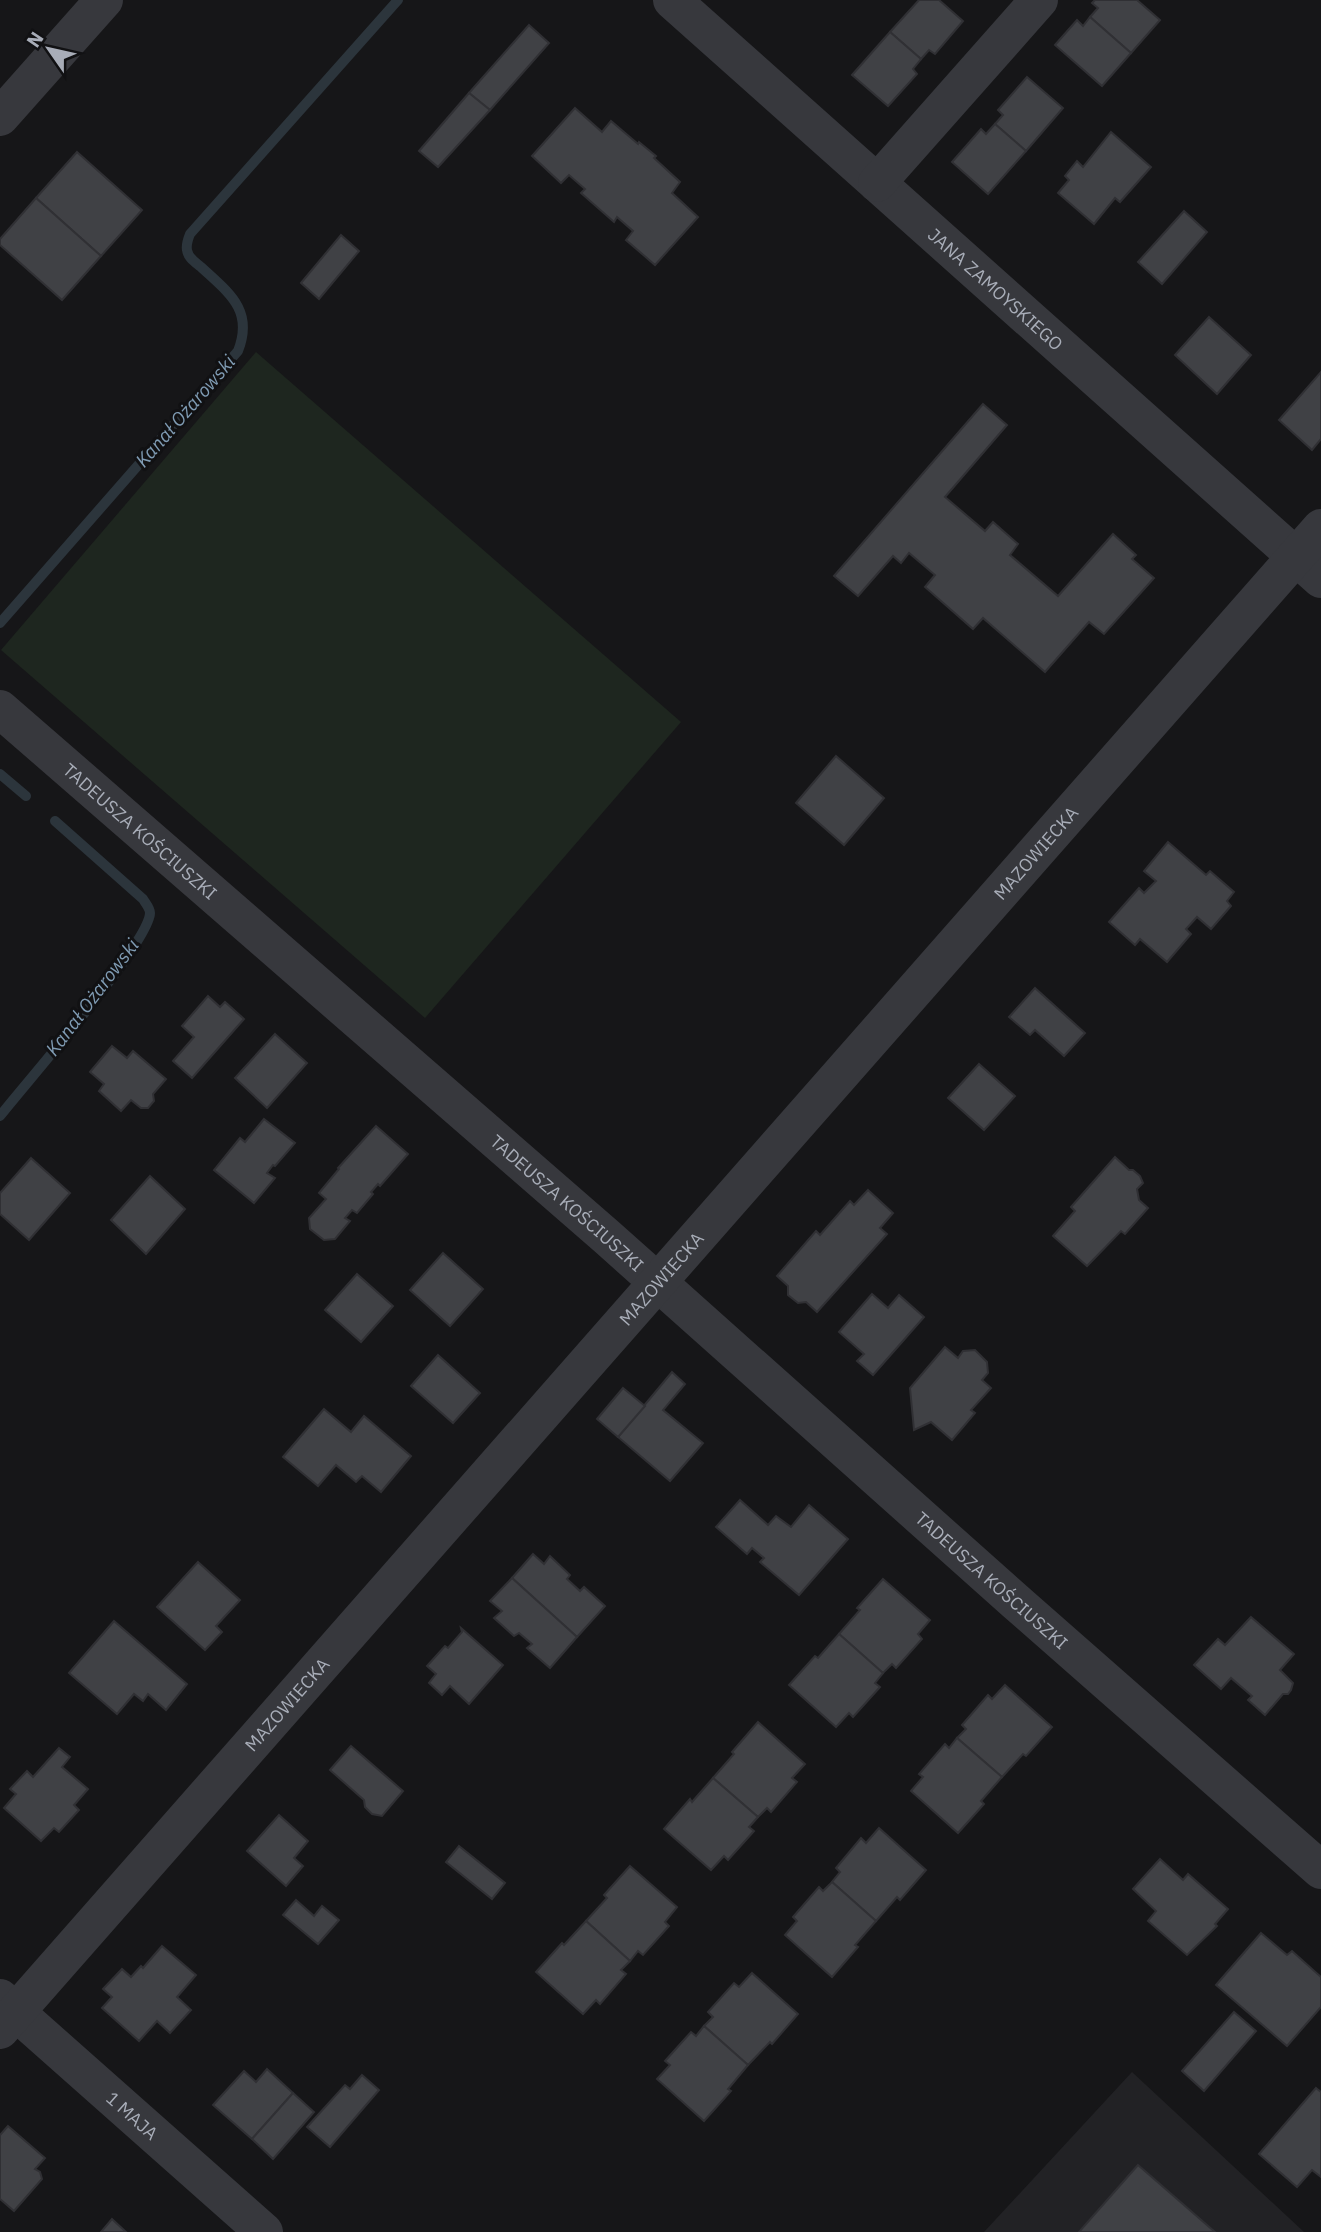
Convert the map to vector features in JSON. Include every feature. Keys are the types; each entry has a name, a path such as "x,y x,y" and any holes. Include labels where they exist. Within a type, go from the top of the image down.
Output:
{"street":[{"path":"0,117 104,0"},
{"name":"JANA ZAMOYSKIEGO","path":"672,0 1309,568"},
{"path":"877,184 1040,0"},
{"name":"MAZOWIECKA","path":"5,2014 658,1282 1309,568 1321,528"},
{"name":"TADEUSZA KOŚCIUSZKI","path":"0,709 658,1282 1005,1593 1321,1870"},
{"name":"1 MAJA","path":"5,2014 264,2232"}],"shaded area":[{"path":"256,352 681,722 425,1018 1,650"},
{"path":"1132,2072 1304,2232 984,2232"}],"building":[{"path":"919,0 939,0 963,21 935,54 929,50 921,59 890,32"},
{"path":"1095,0 1137,0 1160,20 1131,53 1090,17 1098,8 1092,3"},
{"path":"1090,17 1131,53 1102,86 1055,45 1077,20 1083,26"},
{"path":"529,25 549,43 490,110 469,93"},
{"path":"890,32 921,59 913,69 917,74 888,106 852,75"},
{"path":"1027,77 1063,108 1026,151 995,124 1003,115 998,110"},
{"path":"469,93 490,110 438,167 419,151"},
{"path":"575,108 602,132 611,121 656,156 654,158 680,182 672,193 698,217 655,265 626,240 633,231 617,217 614,222 581,193 585,189 569,175 561,183 532,156"},
{"path":"995,124 1026,151 988,194 952,162 981,129 986,134"},
{"path":"1111,132 1151,167 1120,202 1115,198 1094,224 1058,193 1069,180 1065,176 1077,161 1083,167"},
{"path":"77,152 142,210 101,256 36,198"},
{"path":"36,198 101,256 62,300 0,245 0,239"},
{"path":"1184,211 1207,232 1162,284 1138,262"},
{"path":"341,235 359,251 319,299 301,283"},
{"path":"1209,317 1251,355 1217,394 1175,355"},
{"path":"1321,372 1321,439 1312,450 1279,420"},
{"path":"983,404 1007,425 945,497 985,531 993,522 1018,544 1010,555 1058,596 1113,534 1136,555 1132,559 1154,578 1104,634 1089,622 1045,672 983,618 973,629 925,587 935,575 909,553 901,563 893,556 858,596 834,576"},
{"path":"836,756 884,798 844,845 796,803"},
{"path":"1168,842 1206,875 1210,871 1234,892 1227,901 1231,906 1211,929 1197,917 1186,929 1191,934 1167,962 1140,939 1135,945 1109,922 1139,888 1144,893 1156,881 1144,871"},
{"path":"1035,988 1085,1033 1064,1056 1035,1030 1030,1035 1009,1017"},
{"path":"208,996 220,1007 225,1002 244,1019 192,1078 173,1061 194,1037 182,1026"},
{"path":"275,1034 307,1063 267,1108 235,1078"},
{"path":"112,1046 127,1058 133,1051 166,1079 153,1094 154,1101 148,1108 141,1108 131,1100 121,1111 99,1091 104,1084 90,1072"},
{"path":"979,1064 1015,1096 984,1130 948,1098"},
{"path":"264,1119 295,1143 267,1173 275,1178 254,1203 214,1170 240,1138 245,1142"},
{"path":"376,1126 408,1154 380,1186 378,1184 371,1192 373,1194 357,1213 352,1210 345,1218 350,1221 335,1239 324,1240 310,1229 309,1218 326,1199 319,1193"},
{"path":"1115,1157 1140,1176 1143,1183 1137,1189 1139,1200 1148,1208 1125,1234 1121,1231 1087,1266 1053,1236 1075,1211 1071,1207"},
{"path":"31,1158 70,1193 29,1240 0,1214 0,1193"},
{"path":"150,1176 185,1209 146,1254 111,1220"},
{"path":"868,1190 893,1213 880,1228 887,1234 817,1312 806,1302 798,1303 788,1295 788,1286 777,1276 816,1231 820,1235 850,1201 854,1205"},
{"path":"443,1253 483,1289 450,1326 410,1290"},
{"path":"357,1274 393,1306 361,1342 325,1310"},
{"path":"872,1294 888,1308 899,1295 924,1317 873,1375 857,1361 864,1354 839,1332"},
{"path":"945,1347 958,1358 963,1351 975,1350 987,1362 988,1373 982,1380 991,1388 971,1410 975,1413 952,1440 931,1422 914,1430 910,1388"},
{"path":"438,1355 480,1393 453,1423 411,1386"},
{"path":"672,1372 685,1384 663,1410 703,1443 670,1481 618,1437"},
{"path":"623,1388 645,1406 618,1437 597,1419"},
{"path":"324,1409 351,1432 364,1416 411,1456 381,1492 362,1476 356,1482 336,1465 318,1486 283,1457"},
{"path":"740,1500 768,1525 776,1516 791,1527 809,1505 848,1539 799,1595 760,1562 764,1558 752,1548 747,1554 716,1527"},
{"path":"533,1554 544,1564 550,1556 570,1575 567,1579 580,1591 584,1587 605,1606 577,1637 512,1578"},
{"path":"198,1562 240,1600 216,1626 222,1632 205,1650 157,1607"},
{"path":"512,1578 577,1637 550,1668 527,1648 532,1644 519,1633 514,1636 494,1618 502,1611 490,1601"},
{"path":"883,1579 930,1620 918,1634 922,1639 896,1668 892,1664 883,1673 839,1634 860,1610 857,1608"},
{"path":"1251,1617 1294,1654 1280,1670 1293,1683 1291,1690 1288,1694 1283,1694 1265,1715 1248,1700 1252,1696 1231,1678 1221,1689 1194,1665 1218,1639 1225,1645"},
{"path":"114,1621 187,1684 166,1710 148,1694 143,1701 134,1694 117,1714 69,1673"},
{"path":"461,1628 503,1665 469,1704 450,1686 442,1695 429,1683 436,1674 427,1666 445,1646 448,1648 462,1632"},
{"path":"839,1634 883,1673 875,1683 880,1687 853,1717 849,1713 836,1727 789,1685"},
{"path":"1005,1685 1052,1727 1026,1756 1023,1754 1002,1777 957,1738 966,1729 962,1725 988,1695 992,1699"},
{"path":"758,1722 805,1764 792,1778 797,1782 771,1812 767,1808 758,1817 713,1778"},
{"path":"957,1738 1002,1777 981,1801 984,1804 958,1833 911,1791 923,1777 919,1774 945,1744 949,1748"},
{"path":"351,1746 403,1791 382,1816 372,1814 365,1807 364,1800 330,1770"},
{"path":"59,1748 70,1757 62,1767 88,1789 74,1805 79,1810 59,1832 54,1828 41,1841 4,1808 16,1794 10,1789 27,1771 33,1777"},
{"path":"713,1778 758,1817 749,1827 754,1831 728,1860 724,1856 711,1870 664,1829"},
{"path":"279,1815 308,1841 294,1858 303,1866 286,1886 247,1851"},
{"path":"879,1828 926,1870 900,1900 897,1897 876,1921 832,1882 840,1872 836,1868 861,1838 866,1843"},
{"path":"459,1846 505,1883 492,1899 446,1862"},
{"path":"1160,1859 1183,1880 1188,1874 1228,1909 1215,1924 1217,1926 1187,1955 1148,1921 1156,1911 1133,1889"},
{"path":"630,1866 677,1907 665,1922 669,1926 643,1955 638,1951 630,1961 586,1921 607,1898 604,1895"},
{"path":"832,1882 876,1921 832,1977 785,1935 797,1921 793,1917 819,1887 823,1891"},
{"path":"296,1900 314,1916 322,1906 339,1920 318,1944 283,1915"},
{"path":"586,1921 630,1961 621,1970 626,1974 600,2004 596,2000 583,2014 536,1972"},
{"path":"1261,1933 1287,1955 1292,1951 1321,1977 1321,2007 1287,2046 1216,1985"},
{"path":"162,1946 196,1975 177,1997 191,2010 170,2033 157,2021 139,2041 102,2008 112,1997 103,1989 122,1969 131,1977 141,1966 143,1968"},
{"path":"752,1973 798,2014 772,2044 770,2042 748,2065 704,2026 713,2017 708,2012 734,1983 739,1987"},
{"path":"1234,2012 1256,2031 1204,2091 1182,2071"},
{"path":"704,2026 748,2065 728,2089 731,2091 704,2121 657,2079 670,2065 665,2061 691,2032 696,2036"},
{"path":"267,2069 293,2093 252,2139 213,2105 244,2071 256,2082"},
{"path":"362,2075 379,2090 330,2147 307,2127 345,2085 350,2089"},
{"path":"1316,2088 1321,2092 1321,2177 1312,2170 1297,2187 1259,2154"},
{"path":"293,2093 314,2112 273,2159 252,2139"},
{"path":"8,2126 45,2158 35,2169 40,2172 42,2179 14,2211 0,2199 0,2135"},
{"path":"1138,2165 1215,2232 1079,2232"},
{"path":"112,2219 126,2232 101,2232"}],"waterway":[{"name":"Kanał Ożarowski","path":"0,623 238,351 242,337 241,313 229,294 192,260 187,250 190,234 398,0"},
{"name":"Kanał Ożarowski","path":"0,774 26,796"},
{"name":"Kanał Ożarowski","path":"0,1116 109,982 130,953 150,913 143,899 55,821"}]}
